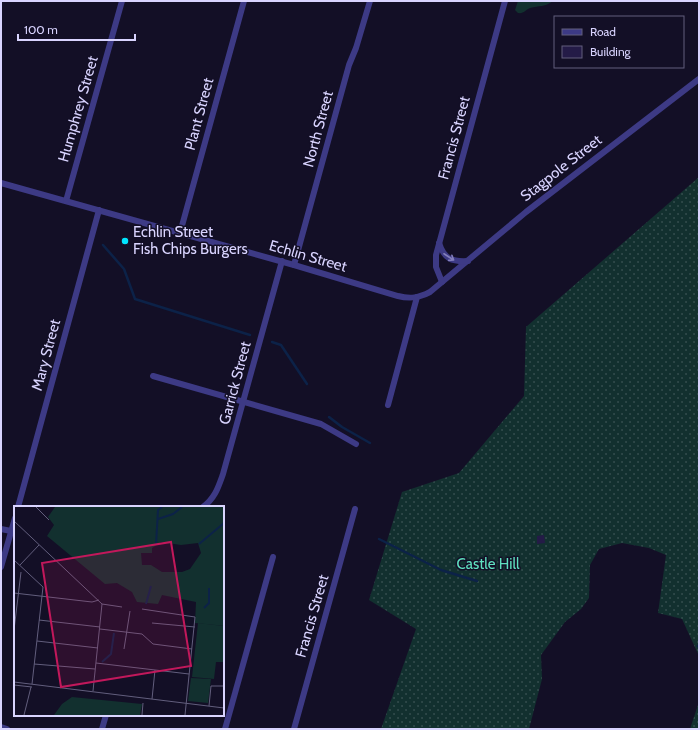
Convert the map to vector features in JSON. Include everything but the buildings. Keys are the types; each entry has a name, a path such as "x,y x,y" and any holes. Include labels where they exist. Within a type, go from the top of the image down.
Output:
{"street":[{"name":"Humphrey Street","path":"66,201 122,1"},
{"name":"Plant Street","path":"180,233 244,1"},
{"name":"North Street","path":"294,265 349,65 356,48 370,1"},
{"name":"Francis Street","path":"442,282 436,267 436,255 505,1"},
{"name":"Stagpole Street","path":"442,282 526,212 699,79"},
{"name":"Echlin Street","path":"1,182 282,261 398,296 406,298 417,297"},
{"name":"Mary Street","path":"18,506 100,210"},
{"path":"439,242 445,256 454,261 468,261"},
{"name":"Garrick Street","path":"204,506 211,501 218,488 282,261"},
{"path":"388,405 417,297 430,292 442,282"},
{"path":"153,376 321,424 356,444"},
{"name":"Francis Street","path":"294,729 355,509"},
{"path":"1,567 14,521"},
{"path":"1,529 11,531"},
{"path":"225,729 273,556"},
{"path":"102,729 106,716"},
{"path":"1,727 7,729"}],"green space":[{"path":"518,1 553,1 544,6 530,8 518,13 515,10"},
{"name":"Castle Hill","path":"699,177 699,656 682,619 658,613 666,555 649,548 622,543 599,549 590,565 589,598 581,609 565,622 541,655 542,679 529,729 381,729 416,629 369,600 402,492 459,473 524,396 526,327"},
{"path":"699,702 699,729 690,729"}],"waterway":[{"path":"103,245 124,269 135,299 250,335"},
{"path":"272,342 281,345 307,384"},
{"path":"329,417 342,427 370,443"},
{"path":"379,539 441,570 477,581"}],"place":[{"name":"Echlin Street Fish Chips Burgers","path":"125,241"}]}
